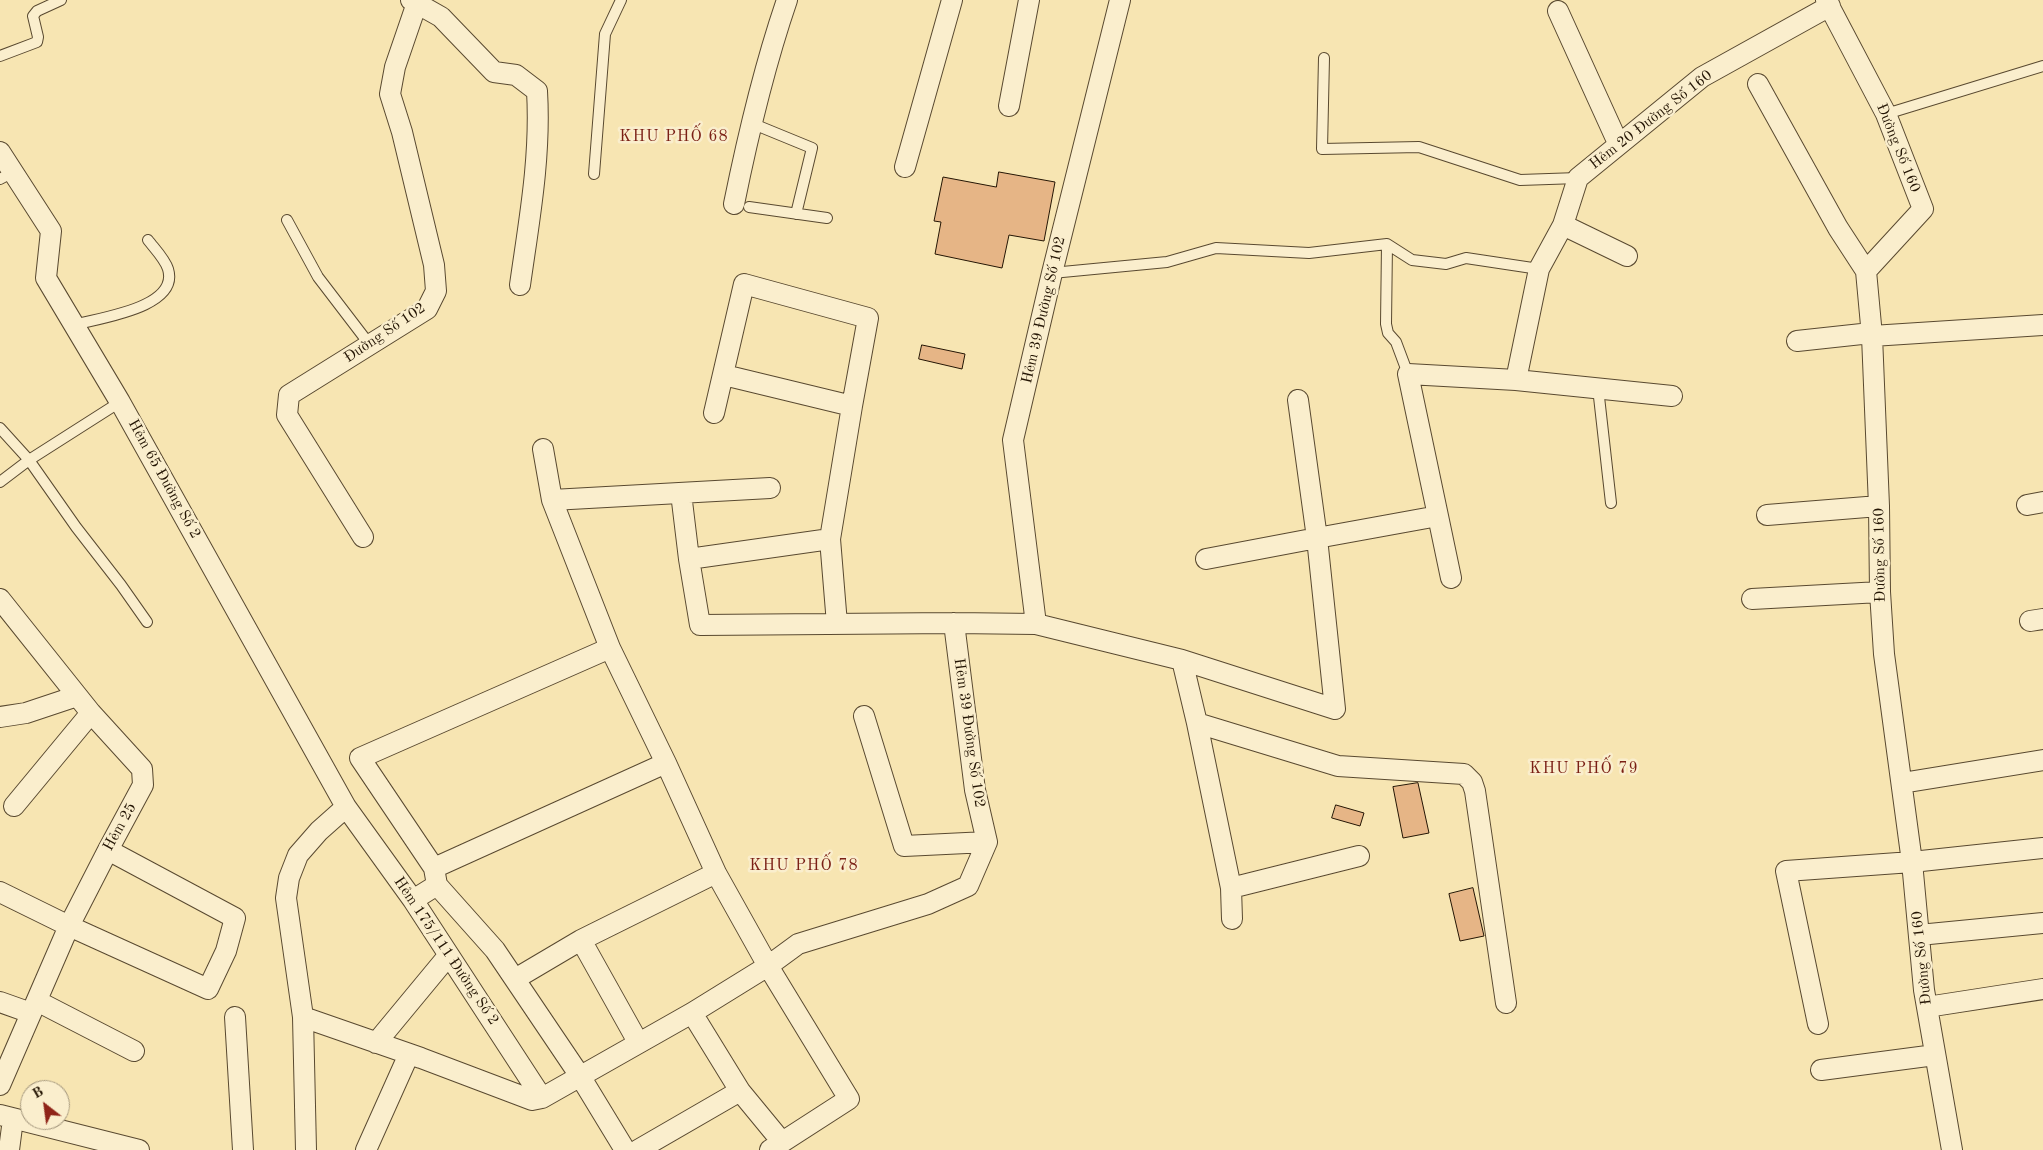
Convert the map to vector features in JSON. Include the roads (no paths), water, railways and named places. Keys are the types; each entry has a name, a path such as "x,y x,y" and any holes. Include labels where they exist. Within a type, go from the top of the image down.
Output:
{"street":[{"path":"741,205 751,123 775,34 787,0"},
{"path":"905,167 952,0"},
{"path":"1009,106 1029,0"},
{"name":"Hẻm 39 Đường Số 102","path":"1036,624 1014,440 1052,273 1120,0"},
{"path":"415,1 441,17 494,72 516,75 537,91 539,126 535,185 520,286"},
{"name":"Đường Số 102","path":"363,537 287,415 289,395 427,308 436,291 434,265 402,132 390,94 395,67 415,1"},
{"name":"Đường Số 160","path":"1828,3 1886,114 1923,209 1866,271 1872,334 1880,506 1880,592 1884,654 1912,862 1927,1007 1952,1150"},
{"name":"Hẻm 20 Đường Số 160","path":"1578,178 1618,143 1702,77 1828,3"},
{"path":"1558,11 1618,143"},
{"path":"1758,84 1838,228 1866,271"},
{"name":"Hẻm 65 Đường Số 2","path":"0,152 6,176 51,231 46,278 120,402 346,807"},
{"path":"1516,380 1539,269 1563,224 1578,178"},
{"path":"1563,224 1627,256"},
{"path":"714,413 744,284 868,318 830,539 837,624"},
{"path":"1798,341 1872,334 2043,325"},
{"path":"724,374 852,406"},
{"path":"1451,578 1408,374 1516,380 1672,396"},
{"path":"681,493 688,559 700,625 1036,624 1182,660 1335,709 1317,538 1298,400"},
{"path":"543,449 552,500 610,648 666,763 716,873 768,966 849,1099 776,1146 692,1013"},
{"path":"552,500 770,488"},
{"path":"1767,515 1880,506"},
{"path":"1206,559 1438,516"},
{"path":"688,559 830,539"},
{"path":"1752,599 1880,592"},
{"name":"Hẻm 25","path":"0,1085 69,926 143,785 142,769 91,714 2,604"},
{"name":"Hẻm 39 Đường Số 102","path":"954,623 976,790 986,842"},
{"path":"610,648 360,758 436,876 495,950 515,979 580,1076 625,1150"},
{"path":"1182,660 1231,888 1232,919"},
{"path":"0,717 26,713 77,696"},
{"path":"14,806 91,714"},
{"path":"302,1017 376,1042 532,1100 544,1097 692,1013 768,966 798,944 928,904 968,886 986,842 904,846 864,716"},
{"path":"1197,723 1338,766 1464,774 1472,782 1475,791 1506,1003"},
{"path":"1902,783 2043,760"},
{"path":"413,900 436,876 666,763"},
{"path":"306,1150 302,1017 286,898 289,878 298,855 319,831 346,807"},
{"name":"Hẻm 175/111 Đường Số 2","path":"346,807 413,900 448,956 544,1097"},
{"path":"1818,1024 1786,871 1912,862 2043,848"},
{"path":"0,892 69,926 208,989 226,951 235,918 108,850"},
{"path":"1231,888 1359,856"},
{"path":"515,979 581,940 716,873"},
{"path":"1919,935 2043,923"},
{"path":"581,940 638,1042"},
{"path":"376,1042 448,956"},
{"path":"1927,1007 2043,990"},
{"path":"0,1002 34,1007 134,1051"},
{"path":"235,1017 243,1150"},
{"path":"366,1150 409,1054"},
{"path":"1821,1070 1935,1055"},
{"path":"638,1150 740,1091"},
{"path":"9,1150 7,1117 105,1146 139,1150"}],"lane":[{"path":"0,56 37,42 38,37 33,16 36,11 60,0"},
{"path":"594,174 605,34 621,0"},
{"path":"1324,58 1322,149 1419,147 1520,180 1578,178"},
{"path":"1886,114 2043,66"},
{"path":"751,123 812,148 796,214"},
{"path":"741,205 827,218"},
{"path":"287,220 318,277 370,345"},
{"path":"74,325 133,310 147,305 158,298 169,279 168,268 148,240"},
{"path":"1387,244 1386,324 1388,333 1396,342 1408,374"},
{"path":"1052,273 1167,262 1216,248 1309,253 1387,244 1412,260 1446,264 1466,258 1539,269"},
{"path":"1598,388 1611,503"},
{"path":"0,482 29,460 120,402"},
{"path":"0,428 29,460 147,622"}],"district":[{"name":"KHU PHỐ 68","path":"674,137"},
{"name":"KHU PHỐ 79","path":"1584,769"},
{"name":"KHU PHỐ 78","path":"804,866"}]}
